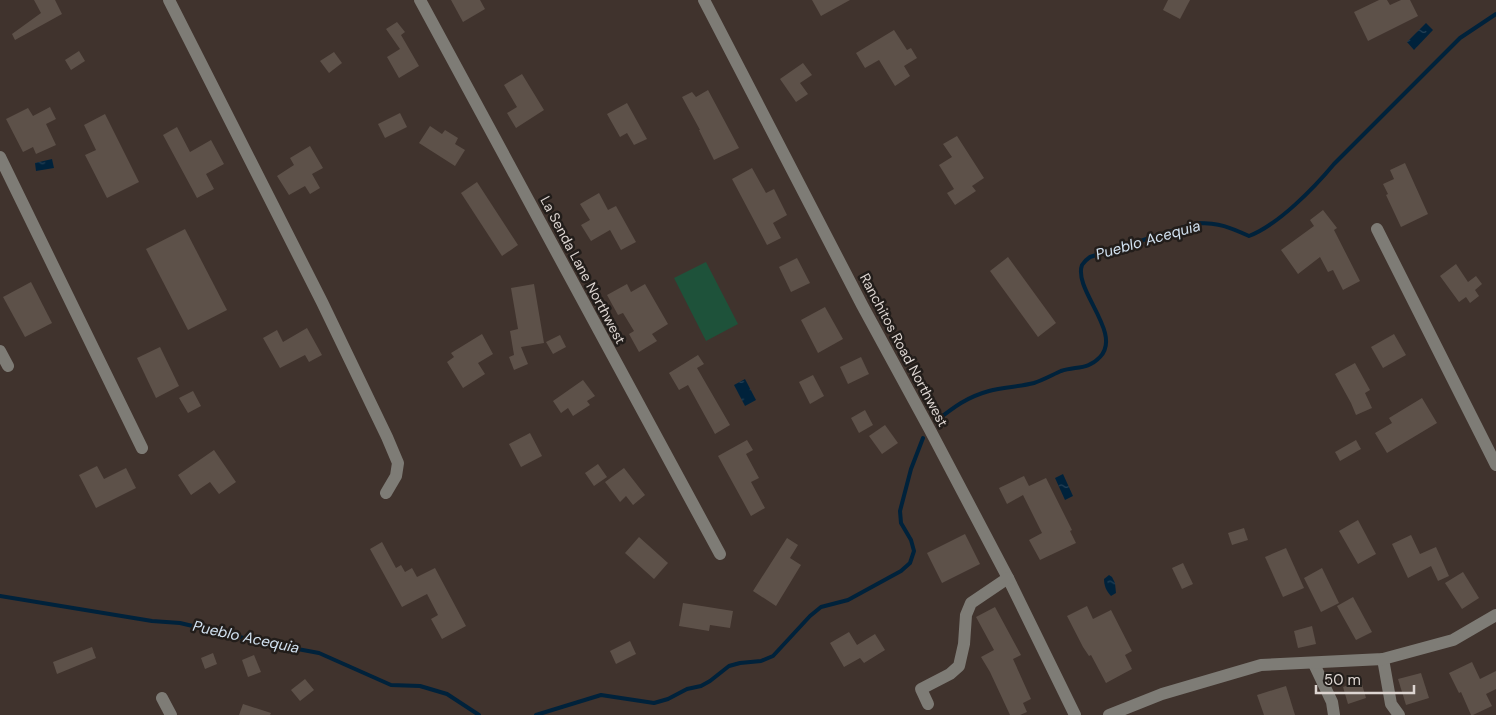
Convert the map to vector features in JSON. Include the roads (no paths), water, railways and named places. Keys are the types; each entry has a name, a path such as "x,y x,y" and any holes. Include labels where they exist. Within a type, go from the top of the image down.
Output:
{"street":[{"path":"169,0 322,302 387,437 398,463 396,476 386,493"},
{"name":"La Senda Lane Northwest","path":"420,0 720,554"},
{"name":"Ranchitos Road Northwest","path":"704,0 862,305 1008,578 1075,715"},
{"path":"0,157 142,448"},
{"path":"1377,229 1496,465"},
{"path":"0,351 8,366"},
{"path":"928,704 921,689 950,674 960,666 966,615 970,603 1008,578"},
{"path":"1109,715 1162,694 1260,665 1314,664 1383,659 1453,640 1494,621"},
{"path":"1383,659 1391,704 1399,715"},
{"path":"1314,664 1332,702 1334,715"},
{"path":"162,698 171,715"}],"water":[{"path":"1426,23 1433,30 1414,50 1407,42"},
{"path":"52,159 54,168 36,171 35,163"},
{"path":"745,379 756,400 745,406 734,385"},
{"path":"1063,474 1073,496 1065,500 1055,478"},
{"path":"1109,575 1115,583 1116,593 1111,596 1104,581"}],"waterway":[{"name":"Pueblo Acequia","path":"936,421 961,403 981,393 1034,383 1061,371 1091,364 1100,357 1105,347 1106,336 1084,287 1081,275 1082,265 1090,257 1197,223 1224,226 1249,236 1260,231 1283,215 1306,194 1460,38 1496,14"},
{"name":"Pueblo Acequia","path":"536,715 601,695 654,703 668,699 687,689 701,686 729,666 761,661 773,656 810,616 821,607 848,600 901,571 910,563 914,551 911,540 901,523 900,511 911,469 923,438"},
{"name":"Pueblo Acequia","path":"0,596 152,621 180,623 265,643 319,653 391,685 420,686 447,694 479,715"}]}
